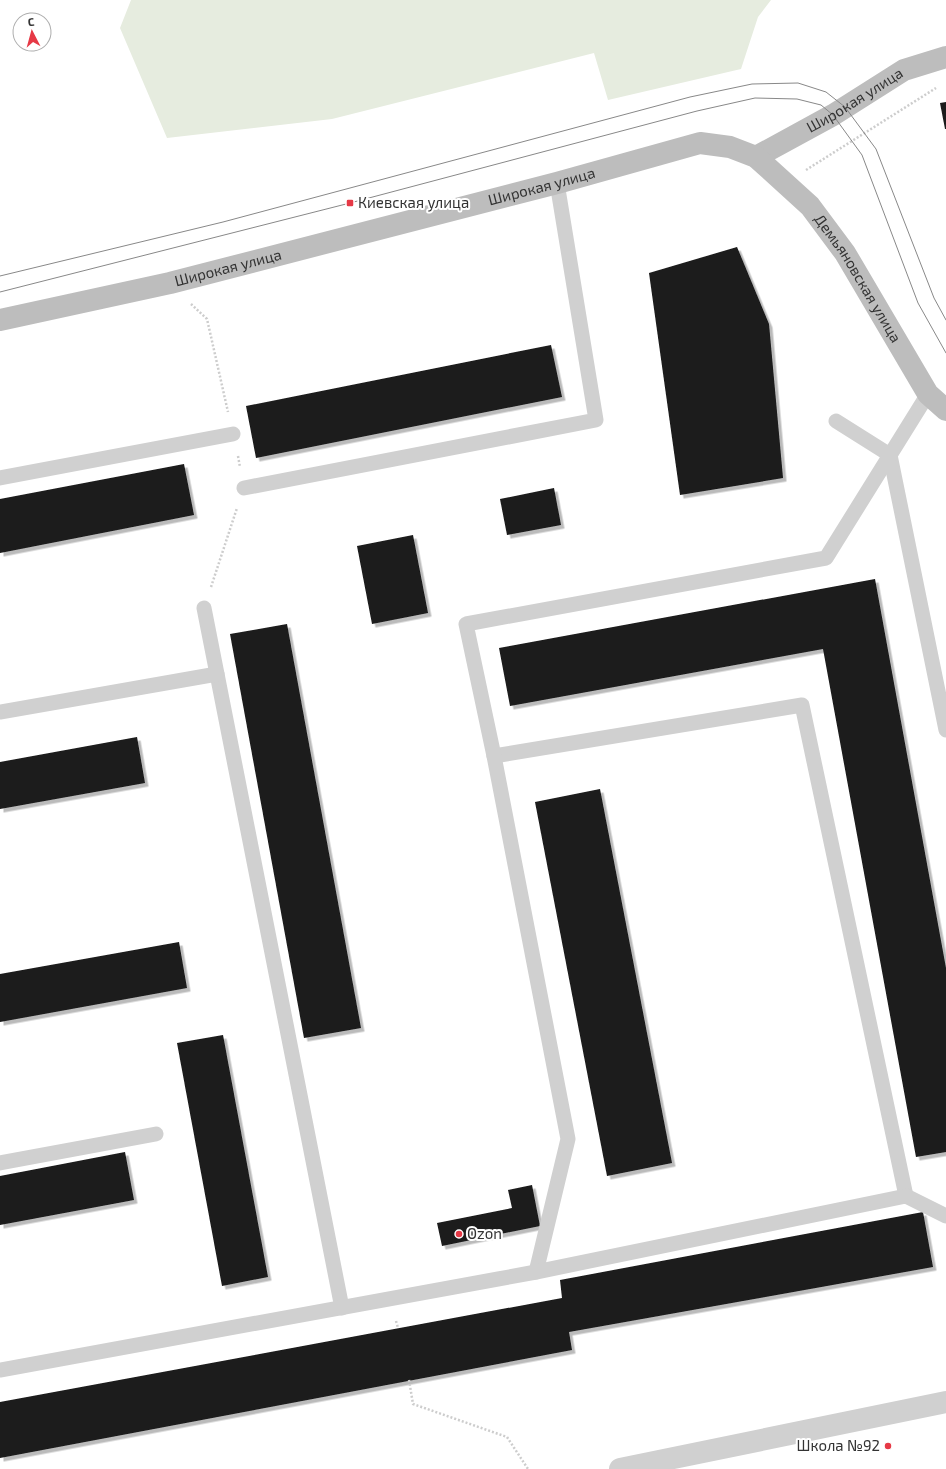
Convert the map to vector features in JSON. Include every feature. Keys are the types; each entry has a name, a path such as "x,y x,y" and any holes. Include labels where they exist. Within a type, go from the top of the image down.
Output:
{"street":[{"name":"Широкая улица","path":"0,320 170,283 557,183 700,143 730,147 756,157 833,115 904,70 946,58"},
{"name":"Демьяновская улица","path":"756,157 810,206 845,252 928,394 946,410"},
{"path":"620,1469 946,1402"}],"lane":[{"path":"244,488 596,420 557,183"},
{"path":"536,1272 568,1139 494,756 466,624 826,558 928,394"},
{"path":"836,421 890,455 946,730"},
{"path":"0,478 233,434"},
{"path":"204,608 342,1308"},
{"path":"0,712 217,674"},
{"path":"494,756 802,705 906,1196"},
{"path":"0,1163 156,1134"},
{"path":"0,1370 536,1272 906,1196 946,1216"}],"path":[{"path":"784,183 937,88 941,87"},
{"path":"409,1380 413,1404 507,1437 528,1469"}],"shaded area":[{"path":"131,0 771,0 758,17 741,69 608,100 594,53 332,119 167,138 120,28"}],"building":[{"path":"946,102 946,129 945,129 940,103"},
{"path":"737,247 769,324 783,478 680,495 649,273"},
{"path":"551,345 562,397 256,458 246,406"},
{"path":"184,464 194,515 0,553 0,499"},
{"path":"554,488 561,525 507,535 500,499"},
{"path":"413,535 428,613 372,624 357,546"},
{"path":"875,579 946,968 946,1152 916,1157 823,649 510,706 499,648"},
{"path":"287,624 361,1028 304,1038 230,634"},
{"path":"137,737 145,783 0,809 0,762"},
{"path":"600,789 672,1163 607,1176 535,802"},
{"path":"179,942 187,988 0,1022 0,974"},
{"path":"223,1035 268,1277 222,1286 177,1043"},
{"path":"125,1152 134,1200 0,1225 0,1176"},
{"path":"532,1185 540,1226 442,1246 437,1223 512,1208 508,1190"},
{"path":"923,1212 933,1267 569,1332 572,1350 0,1458 0,1402 562,1298 560,1280"}],"tram line":[{"path":"0,276 223,222 690,97 752,84 798,83 826,92 845,107 876,149 934,298 946,320"},
{"path":"0,292 350,203 697,111 755,98 797,99 821,105 833,115 862,155 918,303 946,353"}],"place":[{"name":"Киевская улица","path":"350,203"},
{"name":"Ozon","path":"459,1234"},
{"name":"Школа №92","path":"888,1446"}]}
